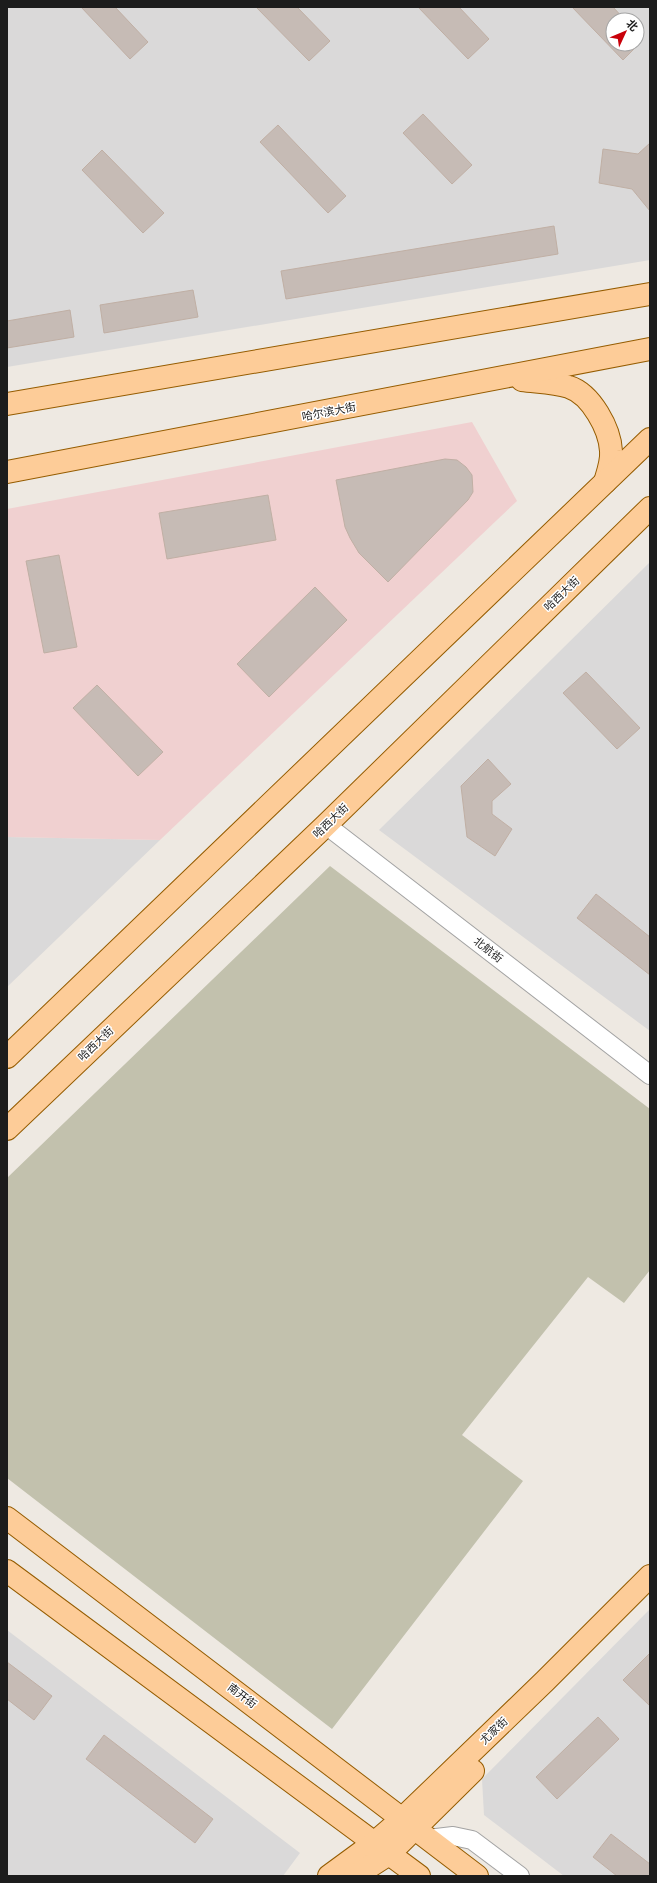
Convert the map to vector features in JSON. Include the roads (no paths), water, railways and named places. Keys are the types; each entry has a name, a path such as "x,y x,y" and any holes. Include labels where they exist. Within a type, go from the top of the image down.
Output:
{"main road":[{"path":"7,404 650,294"},
{"name":"哈尔滨大街","path":"7,472 505,378 650,349"},
{"path":"505,378 569,387 584,397 600,416 608,432 612,452 605,482"},
{"path":"7,1057 650,439"},
{"name":"哈西大街","path":"7,1129 326,825 650,508"},
{"name":"南开街","path":"7,1518 477,1876"},
{"path":"7,1570 419,1876"},
{"name":"尤家街","path":"415,1829 545,1681 650,1576"},
{"name":"尤家街","path":"329,1876 382,1849 415,1829 650,1592"},
{"name":"尤家街","path":"355,1876 382,1849"}],"street":[{"name":"北航街","path":"326,825 650,1075"},
{"path":"415,1829 472,1840 520,1876"}]}
